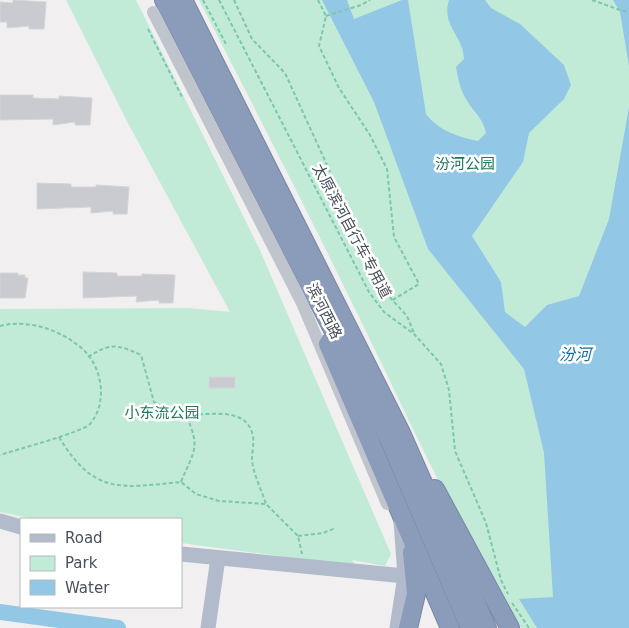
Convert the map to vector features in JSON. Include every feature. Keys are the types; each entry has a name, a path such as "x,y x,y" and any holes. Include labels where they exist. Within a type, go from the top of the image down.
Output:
{"highway":[{"name":"滨河西路","path":"182,0 401,433 487,628"},
{"name":"滨河西路","path":"159,6 188,48 389,439 470,628"},
{"path":"301,265 326,338 450,628"},
{"path":"401,433 450,513 510,628"},
{"path":"399,506 414,556 408,628"}],"main road":[{"path":"397,628 410,594 405,576 399,506"},
{"path":"0,522 20,527"},
{"path":"182,554 405,576"},
{"path":"208,628 218,558"}],"street":[{"path":"147,0 159,6 302,303 403,541"},
{"path":"302,303 326,338"}],"path":[{"path":"203,0 227,46"},
{"name":"太原滨河自行车专用道","path":"219,0 369,292 384,312 414,334 442,364 449,390 455,452 486,523 501,580 510,599 529,628"},
{"path":"234,0 252,39 285,73 391,301 407,316 414,334"},
{"path":"318,0 326,16 319,46 339,88 370,135 387,169 394,237 419,284 391,301"},
{"path":"326,16 362,5 370,0"},
{"path":"592,0 622,11 629,11"},
{"path":"148,29 182,99"},
{"path":"0,326 30,324 51,330 80,346 94,365 102,386 100,407 89,426 0,455"},
{"path":"87,357 102,348 114,345 141,355 154,402 176,415 232,414 241,416 250,425 254,438 252,461 266,504 298,536 304,559"},
{"path":"181,482 195,452 196,438 186,415"},
{"path":"60,437 82,469 109,484 133,486 181,482 196,494 219,501 266,504"},
{"path":"298,536 323,533 336,528"}],"green space":[{"name":"小东流公园","path":"66,0 136,0 259,248 391,554 385,566 352,560 355,566 182,543 182,518 29,518 0,512 0,309 189,308 230,312 129,125"},
{"name":"汾河公园","path":"199,0 629,0 629,628 521,628 476,553 456,514 320,237"}],"water":[{"name":"汾河","path":"322,0 347,0 354,19 402,0 408,0 426,114 443,129 478,141 486,133 480,118 462,91 456,67 464,59 463,51 448,17 449,0 485,0 491,8 520,24 564,65 571,85 564,99 529,133 523,162 472,236 501,282 505,312 525,327 547,305 579,296 609,219 629,107 629,628 537,628 519,599 553,597 544,453 524,369 428,249 374,102"},
{"path":"613,0 629,0 629,66 620,12"}],"building":[{"path":"13,0 46,2 44,29 29,29 29,26 7,28 7,22 0,22 0,2 13,3"},
{"path":"0,95 33,95 33,98 59,99 59,96 92,98 90,125 75,125 75,122 53,125 53,119 0,120"},
{"path":"37,183 71,184 71,187 96,187 96,185 129,187 127,214 113,214 113,211 91,213 91,207 37,209"},
{"path":"83,272 117,273 117,276 142,276 142,274 175,275 173,303 159,303 159,300 136,302 137,296 83,298"},
{"path":"0,273 18,273 18,275 25,275 25,278 28,278 25,298 0,298"},
{"path":"209,377 235,377 235,388 209,388"}],"waterway":[{"path":"0,612 118,628"}]}
